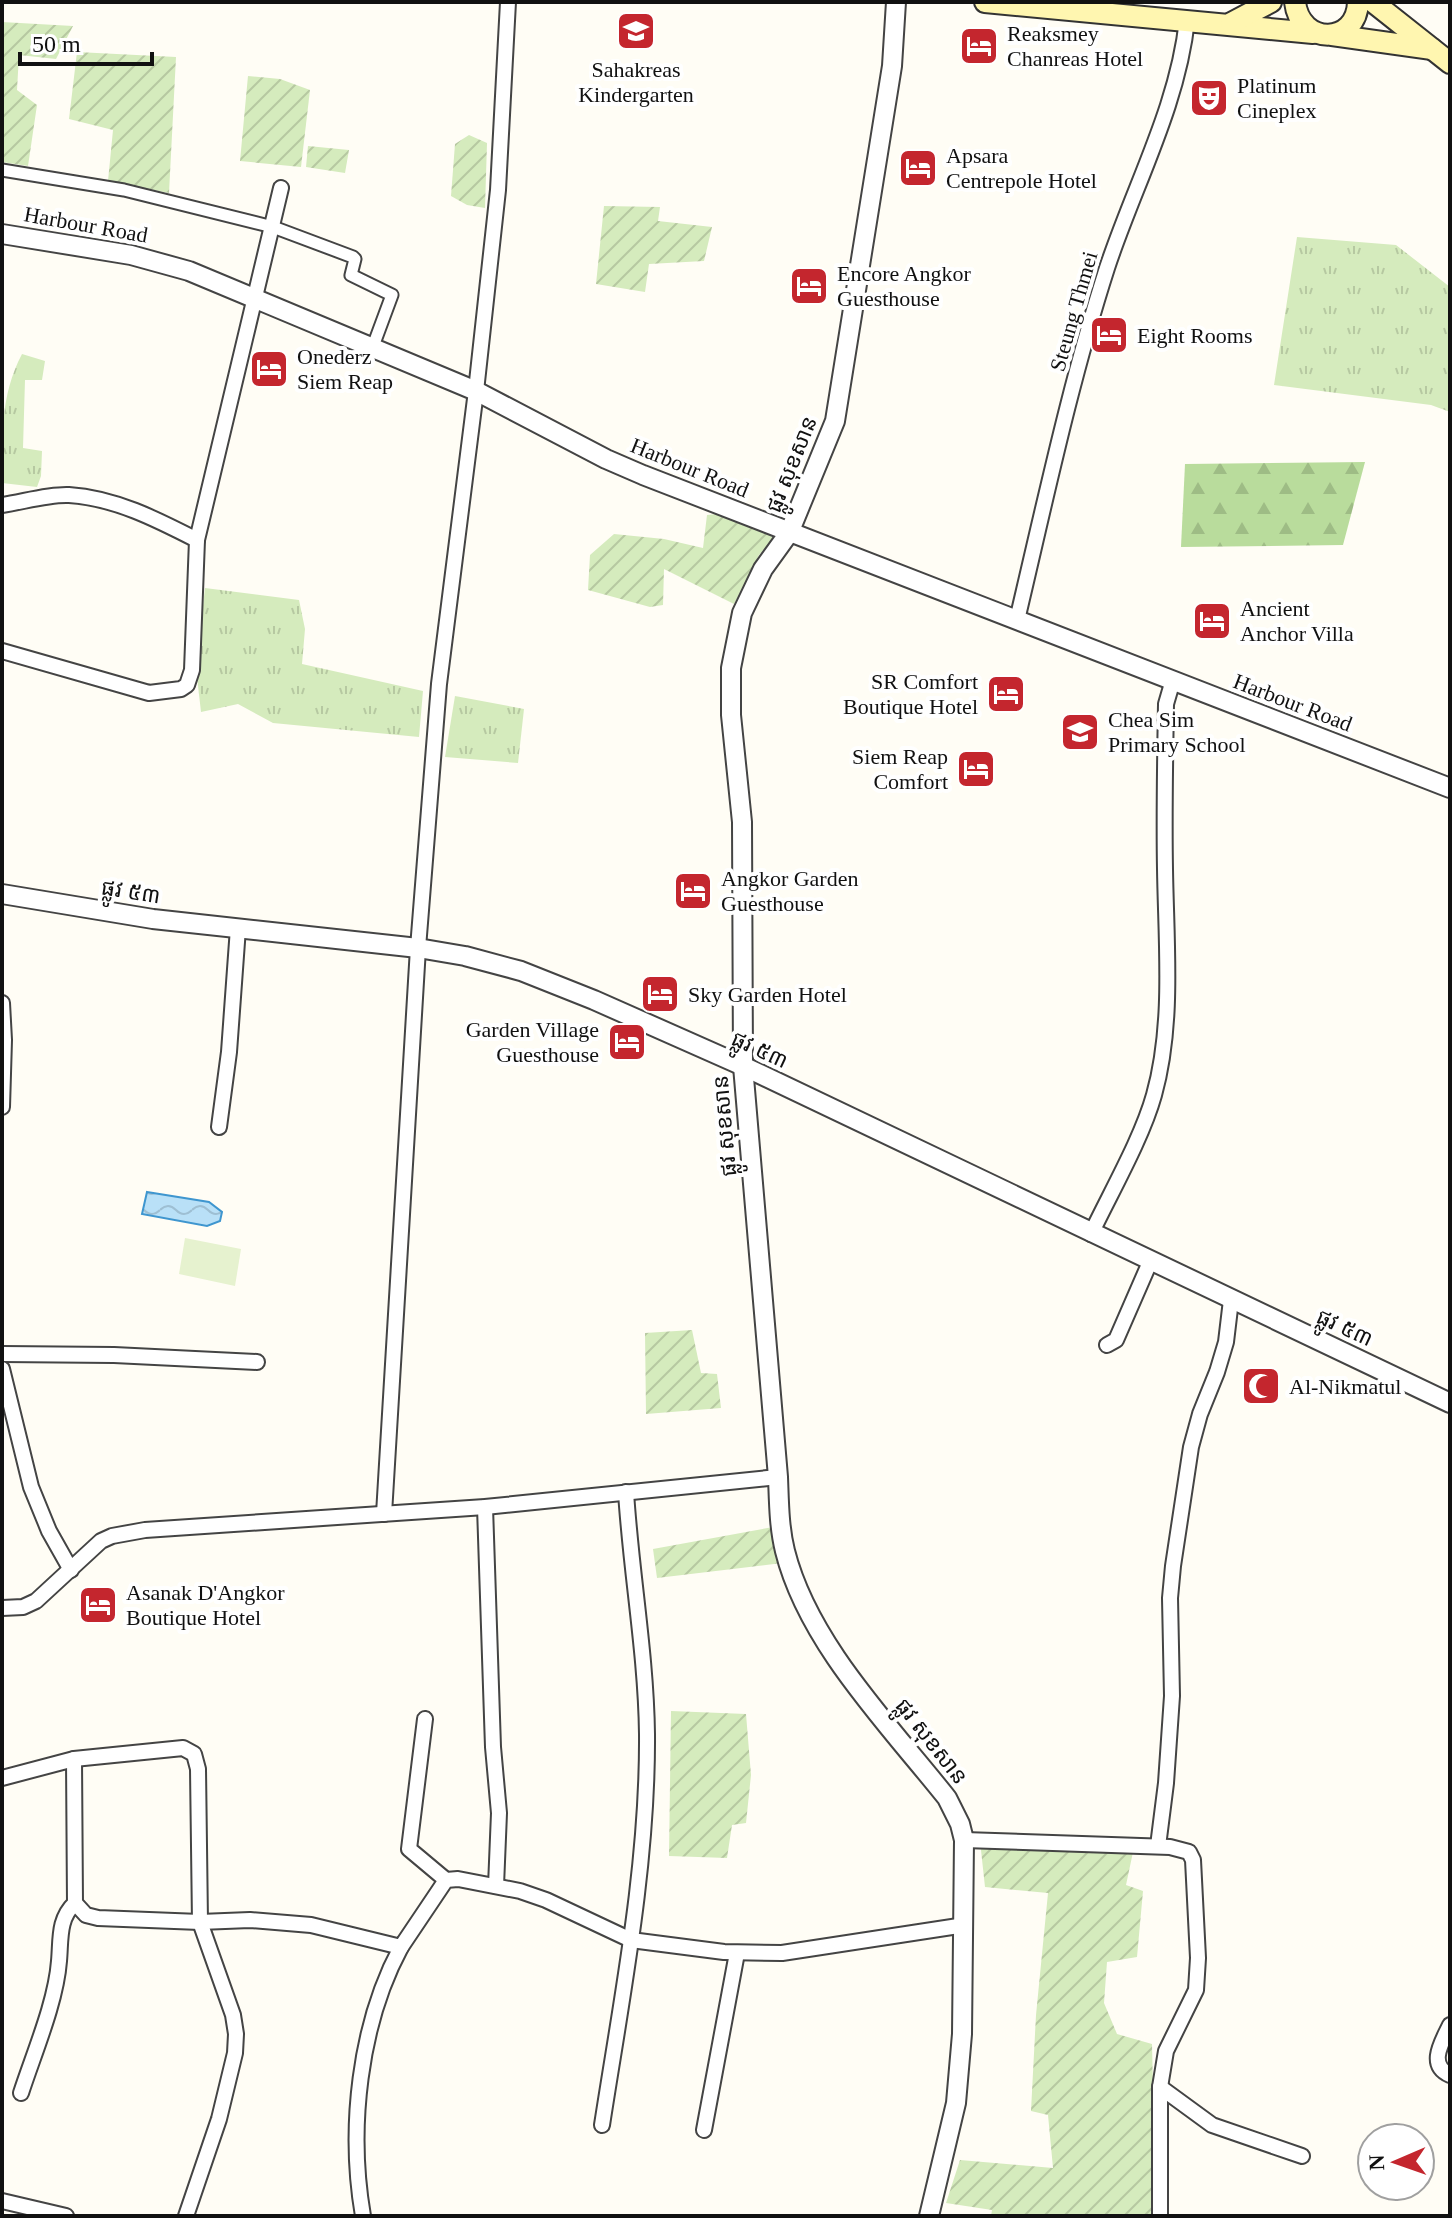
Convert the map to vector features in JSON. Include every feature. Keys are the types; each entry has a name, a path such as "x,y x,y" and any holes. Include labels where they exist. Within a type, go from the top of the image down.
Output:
{"main road":[{"path":"985,2 1056,5 1231,23 1441,50"},
{"path":"1231,23 1271,2"},
{"path":"1295,2 1303,24 1323,34 1349,26 1355,18 1358,2"},
{"path":"1373,2 1441,50 1450,63"},
{"path":"1402,46 1450,76"}],"street":[{"path":"384,1514 418,948 439,684 498,190 508,2"},
{"name":"ផ្លូវ សុខសាន","path":"896,2 892,66 835,421 789,533 763,569 742,613 731,668 731,715 742,822 743,1066 780,1527 785,1553 805,1606 823,1640 947,1798 964,1840 962,2034 956,2103 929,2216"},
{"name":"Steung Thmei","path":"1017,620 1054,462 1099,297 1164,113 1184,46 1187,20"},
{"path":"2,170 124,190 273,227 353,257 351,275 392,295 372,349"},
{"path":"2,651 149,693 181,689 187,685 192,670 197,540 281,188"},
{"name":"Harbour Road","path":"2,234 163,262 476,391 606,459 789,533 1450,788"},
{"path":"2,505 66,495 102,500 140,512 197,540"},
{"path":"1091,1234 1149,1111 1159,1071 1167,956 1166,704 1173,680"},
{"name":"ផ្លូវ ៥៣","path":"2,894 153,919 418,948 465,956 521,971 743,1066 1450,1403"},
{"path":"219,1127 229,1052 238,928"},
{"path":"2,1003 2,1107"},
{"path":"1107,1345 1116,1340 1150,1262"},
{"path":"1158,1846 1172,1696 1170,1598 1173,1566 1191,1447 1222,1357 1231,1300"},
{"path":"2,1354 114,1355 257,1362"},
{"path":"2,1369 31,1487 49,1531 71,1570"},
{"path":"2,1608 23,1607 36,1601 101,1541 145,1530 485,1507 778,1477"},
{"path":"602,2125 640,1865 647,1731 626,1492"},
{"path":"485,1507 493,1747 499,1813 496,1886"},
{"path":"425,1719 409,1851 446,1880 458,1879 496,1886 546,1900 631,1940 737,1953 782,1953 965,1925"},
{"path":"2,1778 74,1759 183,1748 194,1754 198,1769 200,1922 233,2015 236,2034 235,2053 219,2119 186,2216"},
{"path":"74,1759 75,1903 86,1915 98,1918 200,1922 250,1920 311,1925 401,1947"},
{"path":"964,1840 1158,1846 1189,1852 1193,1860 1198,1958 1196,1990 1166,2051 1160,2087 1160,2216"},
{"path":"363,2216 358,2152 364,2066 385,1982 401,1947 446,1880"},
{"path":"21,2093 52,2003 62,1922 67,1910 75,1903"},
{"path":"704,2130 737,1953"},
{"path":"1450,2025 1437,2063 1441,2071 1450,2075"},
{"path":"1160,2087 1212,2125 1302,2156"},
{"path":"2,2201 66,2216"}],"green space":[{"path":"2,22 73,26 56,59 19,55 17,90 37,105 28,166 2,162"},
{"path":"77,52 176,57 169,193 108,181 113,130 69,119"},
{"path":"248,76 280,79 310,90 301,167 240,161"},
{"path":"469,135 487,143 485,208 467,205 451,196 455,144"},
{"path":"308,146 349,150 345,173 306,167"},
{"path":"604,206 660,207 658,221 712,227 704,261 649,264 645,292 596,284"},
{"path":"1297,237 1396,245 1450,287 1450,412 1431,405 1274,385"},
{"path":"22,354 45,361 42,380 25,380 23,448 42,451 41,476 37,487 2,483 6,401"},
{"path":"1365,462 1343,545 1181,547 1185,464"},
{"path":"728,513 774,538 759,555 734,604 664,569 663,605 650,607 588,590 590,555 614,534 664,539 703,548 707,515"},
{"path":"205,588 299,600 305,629 302,664 423,691 419,737 273,723 238,704 201,712 196,668"},
{"path":"455,696 524,709 518,763 445,757"},
{"path":"185,1238 241,1249 235,1286 179,1274"},
{"path":"692,1330 701,1373 717,1374 721,1408 646,1414 645,1333"},
{"path":"773,1527 782,1563 657,1578 653,1549"},
{"path":"671,1711 746,1714 751,1775 746,1823 732,1825 727,1858 669,1856"},
{"path":"980,1841 1133,1852 1126,1885 1143,1891 1137,1957 1107,1962 1104,2003 1117,2034 1152,2044 1156,2216 991,2216 992,2210 946,2203 960,2160 1053,2168 1048,2115 1031,2111 1036,2015 1048,1893 985,1887"}],"water":[{"path":"147,1192 209,1202 222,1212 220,1221 207,1226 142,1214"}],"place":[{"name":"Sahakreas Kindergarten","path":"636,31"},
{"name":"Reaksmey Chanreas Hotel","path":"979,46"},
{"name":"Platinum Cineplex","path":"1209,98"},
{"name":"Apsara Centrepole Hotel","path":"918,168"},
{"name":"Encore Angkor Guesthouse","path":"809,286"},
{"name":"Eight Rooms","path":"1109,335"},
{"name":"Onederz Siem Reap","path":"269,369"},
{"name":"Ancient Anchor Villa","path":"1212,621"},
{"name":"SR Comfort Boutique Hotel","path":"1006,694"},
{"name":"Chea Sim Primary School","path":"1080,732"},
{"name":"Siem Reap Comfort","path":"976,769"},
{"name":"Angkor Garden Guesthouse","path":"693,891"},
{"name":"Sky Garden Hotel","path":"660,994"},
{"name":"Garden Village Guesthouse","path":"627,1042"},
{"name":"Al-Nikmatul","path":"1261,1386"},
{"name":"Asanak D'Angkor Boutique Hotel","path":"98,1605"}]}
